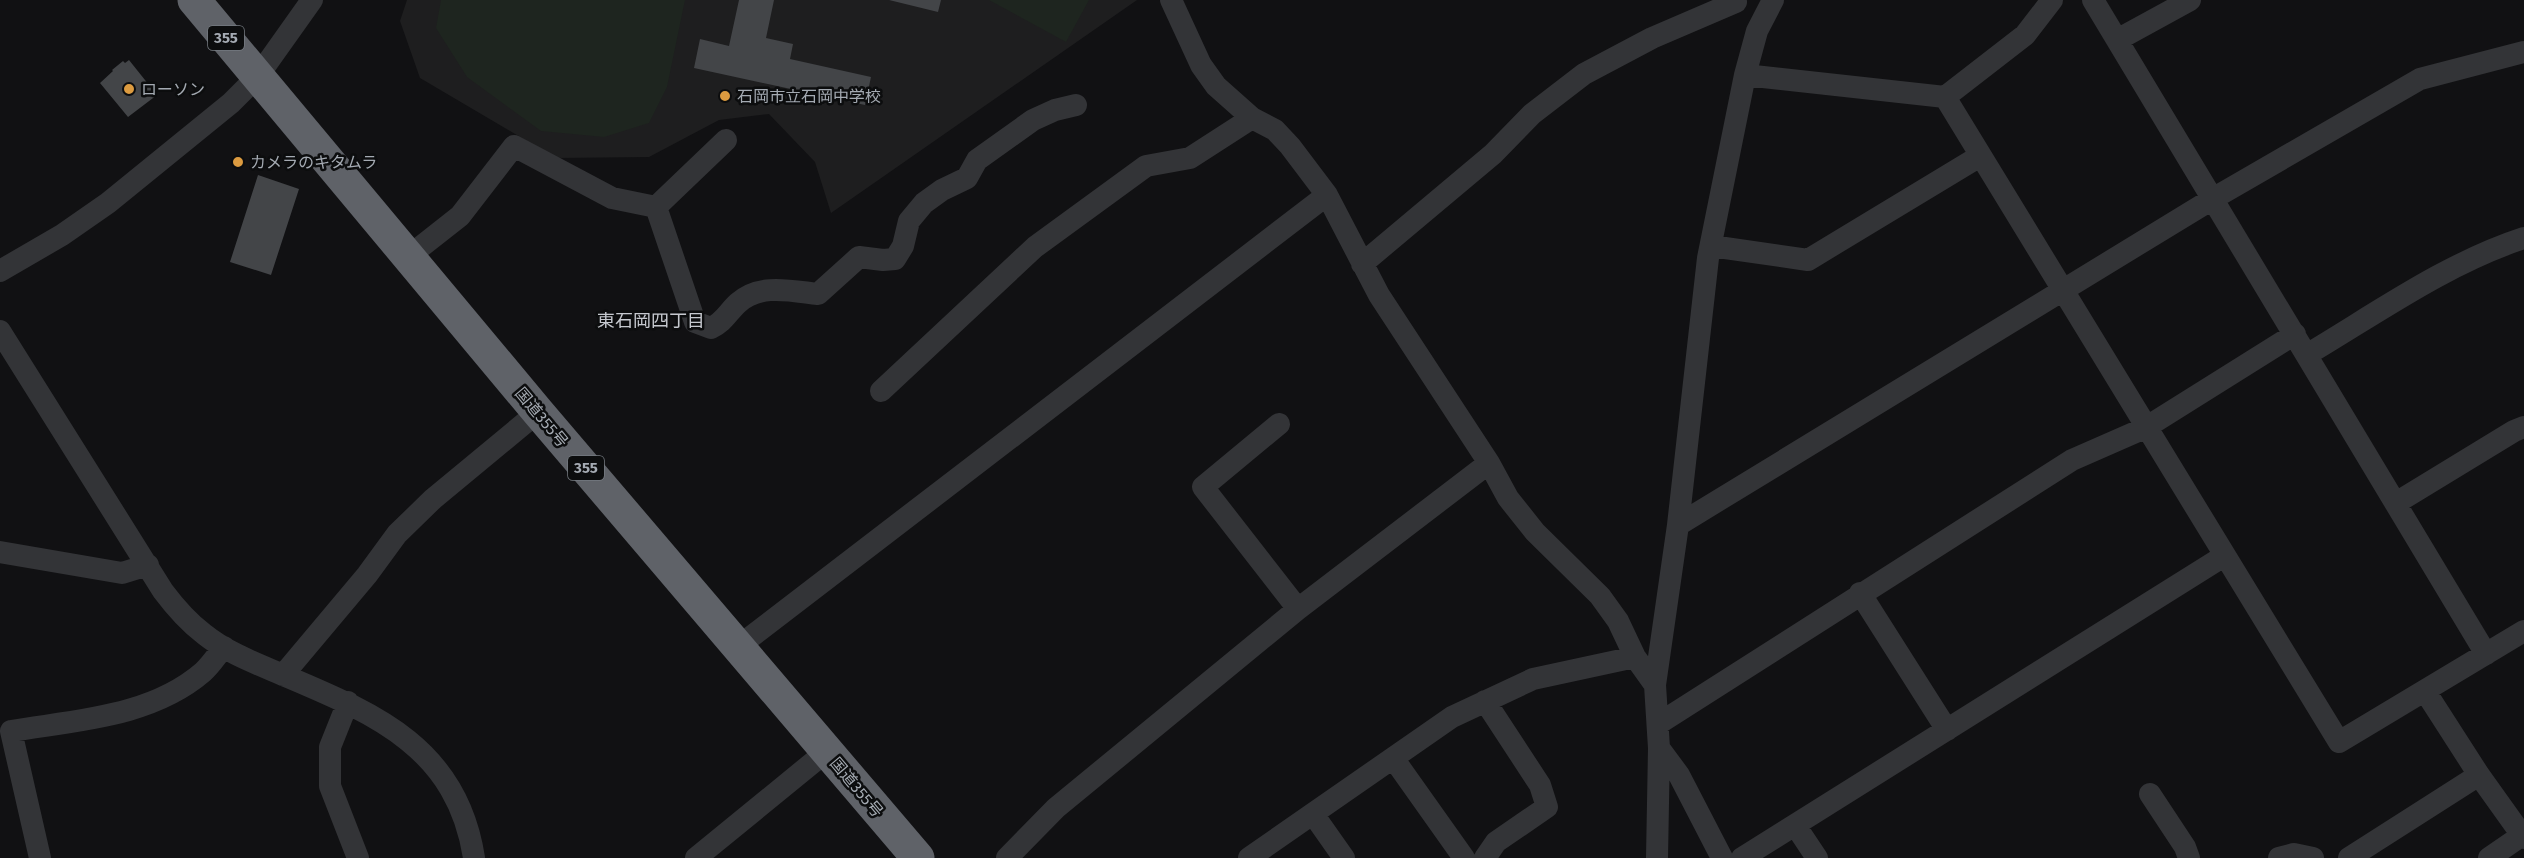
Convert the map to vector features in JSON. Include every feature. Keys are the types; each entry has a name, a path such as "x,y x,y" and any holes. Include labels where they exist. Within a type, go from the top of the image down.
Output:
{"highway":[{"name":"国道355号","path":"194,0 538,412 918,858"}],"street":[{"path":"0,271 62,235 108,203 231,103 258,76 312,0"},
{"path":"1171,0 1201,64 1216,86 1252,118 1275,130 1327,195 1379,295 1489,463 1508,498 1535,532 1600,596 1618,621 1635,657 1654,685"},
{"path":"1657,858 1659,748 1654,685 1678,525 1711,246 1745,75 1757,31 1773,0"},
{"path":"1745,75 1945,97 2025,35 2052,0"},
{"path":"2093,0 2487,654"},
{"path":"2117,40 2190,0"},
{"path":"1362,264 1493,154 1532,114 1584,74 1652,38 1735,1 1757,31"},
{"path":"1678,525 2214,198 2420,80 2524,52"},
{"path":"1945,97 2064,290 2145,428 2339,742 2524,631"},
{"path":"656,207 695,322 711,328 721,324 738,302 763,289 818,294 859,257 895,259 903,246 909,221 924,203 942,190 967,178 977,160 1033,120 1055,110 1076,105"},
{"path":"881,391 1035,247 1146,166 1190,158 1252,118"},
{"path":"656,207 726,140"},
{"path":"408,257 460,216 514,146 612,198 656,207"},
{"path":"1711,246 1808,260 1980,156"},
{"path":"739,646 1327,195"},
{"path":"2308,354 2435,278 2498,246 2524,238"},
{"path":"0,331 163,591 176,608 204,634 224,647 348,702 396,730 418,747 438,769 459,804 472,841 474,858"},
{"path":"1658,724 1860,593 2072,460 2145,428 2295,334"},
{"path":"283,675 367,575 397,534 433,499 538,412"},
{"path":"1279,424 1203,487 1298,609"},
{"path":"2396,503 2523,431"},
{"path":"1007,858 1056,808 1298,609 1489,463"},
{"path":"0,552 123,573 148,565"},
{"path":"1742,858 2224,556"},
{"path":"1860,593 1947,730"},
{"path":"40,858 11,731 125,712 172,694 204,671 224,647"},
{"path":"1249,858 1452,717 1533,678 1635,657"},
{"path":"2425,691 2479,775 2524,836 2489,858"},
{"path":"1485,701 1540,785 1547,807 1496,842 1485,858"},
{"path":"348,702 330,747 330,786 358,858"},
{"path":"1659,748 1679,775 1722,858"},
{"path":"696,858 827,751"},
{"path":"1393,758 1464,858"},
{"path":"2349,858 2479,775"},
{"path":"2150,794 2185,847 2189,858"},
{"path":"1313,814 1344,858"},
{"path":"1795,825 1817,858"},
{"path":"2279,858 2294,854 2313,858"}],"shaded area":[{"name":"石岡市立石岡中学校","path":"407,0 1137,0 831,213 815,162 769,114 719,120 649,157 556,158 420,78 400,21"},
{"path":"441,0 685,0 667,87 649,123 604,137 541,131 467,77 436,28"},
{"path":"989,0 1089,0 1066,42"}],"building":[{"path":"739,0 774,0 766,38 793,44 790,59 871,77 865,105 694,68 700,39 729,46"},
{"path":"889,0 941,0 938,12"},
{"name":"ローソン","path":"129,60 157,95 128,117 100,83 123,61 125,63"},
{"path":"258,175 299,189 271,275 230,262"}],"place":[{"name":"ローソン","path":"129,89"},
{"name":"石岡市立石岡中学校","path":"725,96"},
{"name":"カメラのキタムラ","path":"238,162"}],"district":[{"name":"東石岡四丁目","path":"651,321"}]}
